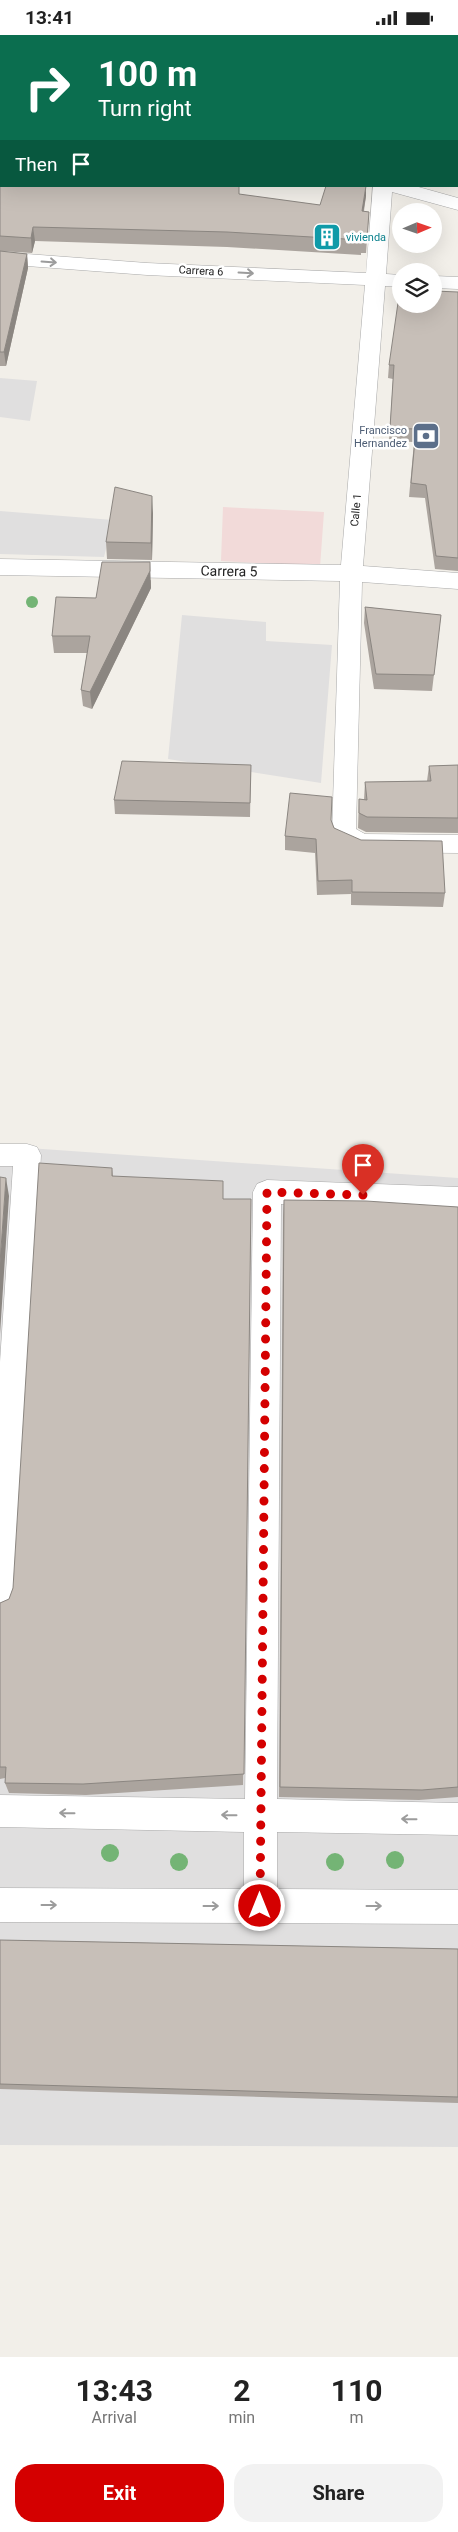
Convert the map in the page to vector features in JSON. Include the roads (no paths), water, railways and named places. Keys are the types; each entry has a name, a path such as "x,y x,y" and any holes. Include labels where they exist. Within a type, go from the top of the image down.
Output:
{"street":[{"name":"Calle 1","path":"383,187 351,573 344,834 361,843 458,844"},
{"path":"398,187 458,204"},
{"name":"Carrera 6","path":"0,258 147,269 392,280"},
{"path":"442,282 458,283"},
{"name":"Carrera 5","path":"0,567 351,573 458,581"},
{"path":"0,1155 27,1155 0,1601"},
{"path":"260,1906 267,1192 458,1199"},
{"path":"0,1811 458,1819"},
{"path":"0,1905 458,1907"}],"place":[{"name":"vivienda","path":"327,237"},
{"name":"Francisco Hernandez","path":"426,436"}]}
